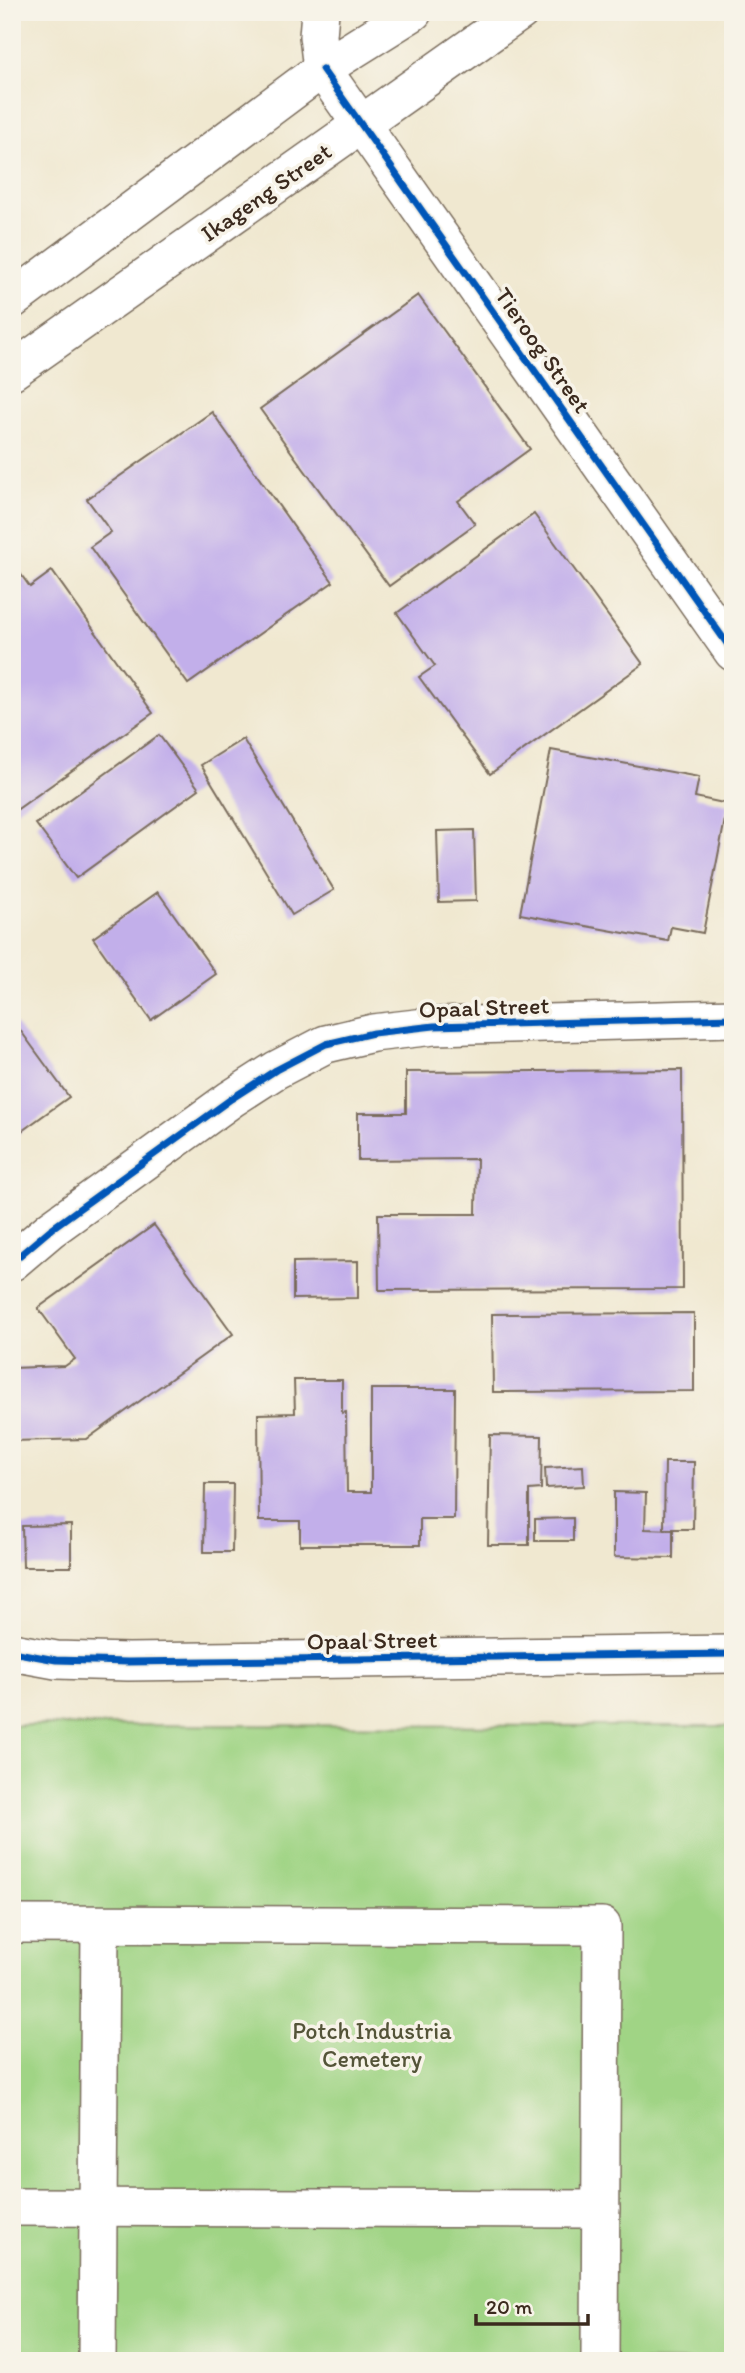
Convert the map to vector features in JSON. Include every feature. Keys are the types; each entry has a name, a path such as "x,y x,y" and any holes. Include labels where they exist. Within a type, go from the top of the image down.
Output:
{"street":[{"path":"320,12 318,36 322,69"},
{"path":"12,300 322,69 413,12"},
{"name":"Ikageng Street","path":"12,371 520,12"},
{"name":"Tieroog Street","path":"322,69 733,652"},
{"name":"Opaal Street","path":"12,1262 51,1229 231,1099 276,1070 326,1044 373,1033 434,1026 733,1018"},
{"name":"Opaal Street","path":"12,1652 56,1660 128,1662 733,1654"},
{"path":"12,1924 602,1926 600,2361"},
{"path":"97,2361 100,1925"},
{"path":"12,2207 601,2209"}],"green space":[{"name":"Potch Industria Cemetery","path":"12,1725 733,1726 733,2361 12,2361"}],"building":[{"path":"418,295 530,449 458,501 475,524 389,586 260,409"},
{"path":"212,412 333,582 188,684 90,547 111,532 87,499"},
{"path":"534,514 643,664 490,774 419,677 435,666 397,613"},
{"path":"12,562 30,587 52,571 153,713 12,813"},
{"path":"159,735 199,789 76,878 36,824"},
{"path":"243,739 334,890 292,915 201,765"},
{"path":"551,750 699,777 695,797 728,804 703,933 671,927 668,941 520,914"},
{"path":"474,830 476,901 439,902 437,831"},
{"path":"158,892 216,974 151,1020 93,938"},
{"path":"12,1019 69,1097 12,1138"},
{"path":"682,1070 683,1289 379,1290 378,1214 476,1214 477,1159 358,1160 358,1113 406,1113 406,1072"},
{"path":"154,1225 233,1334 87,1439 12,1441 12,1368 65,1366 75,1359 38,1308"},
{"path":"358,1261 358,1298 293,1299 293,1262"},
{"path":"694,1313 694,1391 493,1392 492,1314"},
{"path":"294,1380 342,1380 342,1413 346,1412 347,1492 371,1492 371,1389 455,1389 454,1519 420,1519 420,1545 300,1545 300,1521 259,1521 258,1414 295,1413"},
{"path":"490,1435 542,1436 541,1489 529,1490 529,1545 488,1545"},
{"path":"665,1462 694,1462 693,1529 664,1529"},
{"path":"583,1466 584,1486 546,1488 545,1468"},
{"path":"205,1484 233,1484 232,1552 204,1552"},
{"path":"614,1492 646,1493 645,1529 673,1530 673,1558 614,1557"},
{"path":"573,1518 573,1541 535,1541 535,1519"},
{"path":"71,1525 71,1567 23,1567 22,1526"}],"cycle path":[{"path":"322,69 733,652"},
{"path":"12,1262 51,1229 231,1099 276,1070 326,1044 373,1033 434,1026 733,1018"},
{"path":"12,1652 56,1660 128,1662 733,1654"}]}
